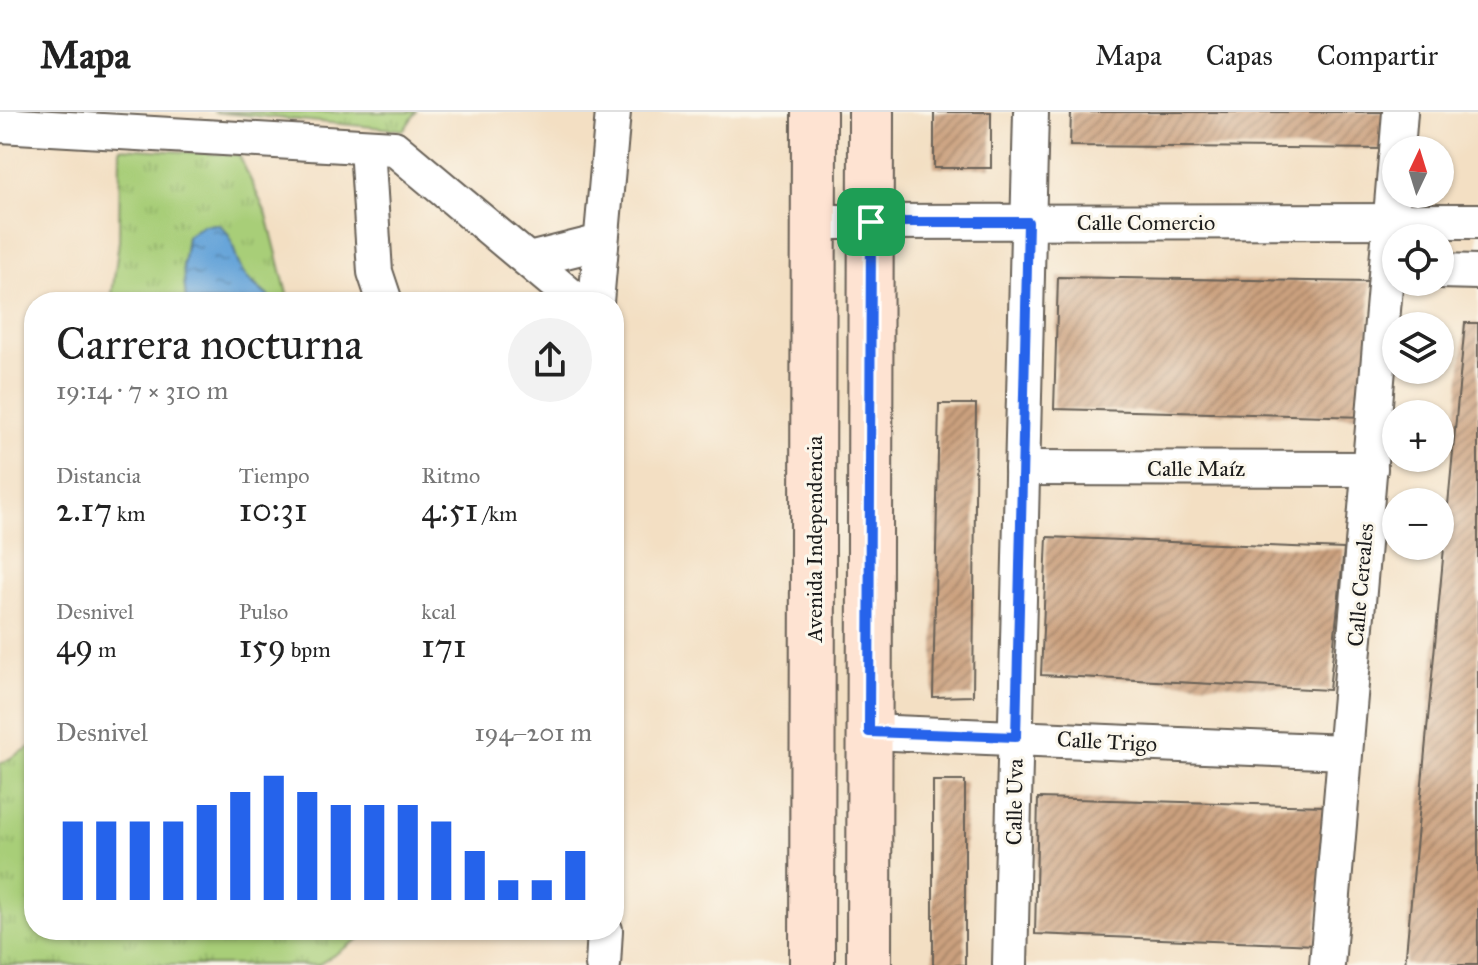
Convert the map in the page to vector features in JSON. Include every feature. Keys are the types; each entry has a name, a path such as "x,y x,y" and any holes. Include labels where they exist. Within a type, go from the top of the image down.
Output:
{"main road":[{"name":"Avenida Independencia","path":"812,965 814,112"},
{"path":"869,965 871,112"}],"street":[{"path":"597,292 613,112"},
{"name":"Calle Uva","path":"1010,965 1031,112"},
{"path":"1398,136 1400,112"},
{"path":"0,125 394,148 405,153 566,292"},
{"path":"367,147 375,272 382,292"},
{"name":"Calle Cereales","path":"1391,221 1392,208"},
{"name":"Calle Comercio","path":"815,222 1478,221"},
{"path":"529,260 601,242"},
{"path":"1454,271 1478,272"},
{"name":"Calle Cereales","path":"1327,965 1370,469 1388,296"},
{"name":"Calle Maíz","path":"1022,468 1370,469"},
{"name":"Calle Trigo","path":"869,732 1345,752"},
{"path":"603,965 604,940"}],"green space":[{"path":"213,112 416,112 404,130"},
{"path":"120,148 239,155 267,215 286,292 112,292 119,241"},
{"path":"24,751 24,940 357,940 318,965 0,965 0,764"}],"water":[{"path":"218,224 224,229 245,275 263,292 185,292 183,266 187,236 203,225"}],"building":[{"path":"934,112 991,112 991,168 934,168"},
{"path":"1071,112 1385,112 1382,149 1070,146"},
{"path":"1058,277 1370,282 1367,417 1054,409"},
{"path":"1465,323 1478,323 1478,965 1405,965 1443,560 1454,560 1454,488 1450,488 1451,472 1454,472"},
{"path":"939,404 976,404 973,696 933,697"},
{"path":"1047,537 1344,549 1329,690 1041,675"},
{"path":"933,781 965,781 965,965 933,965"},
{"path":"1038,798 1325,806 1316,945 1035,934"}],"route":[{"path":"871,222 1028,222 1016,737 869,732 871,222"}]}
